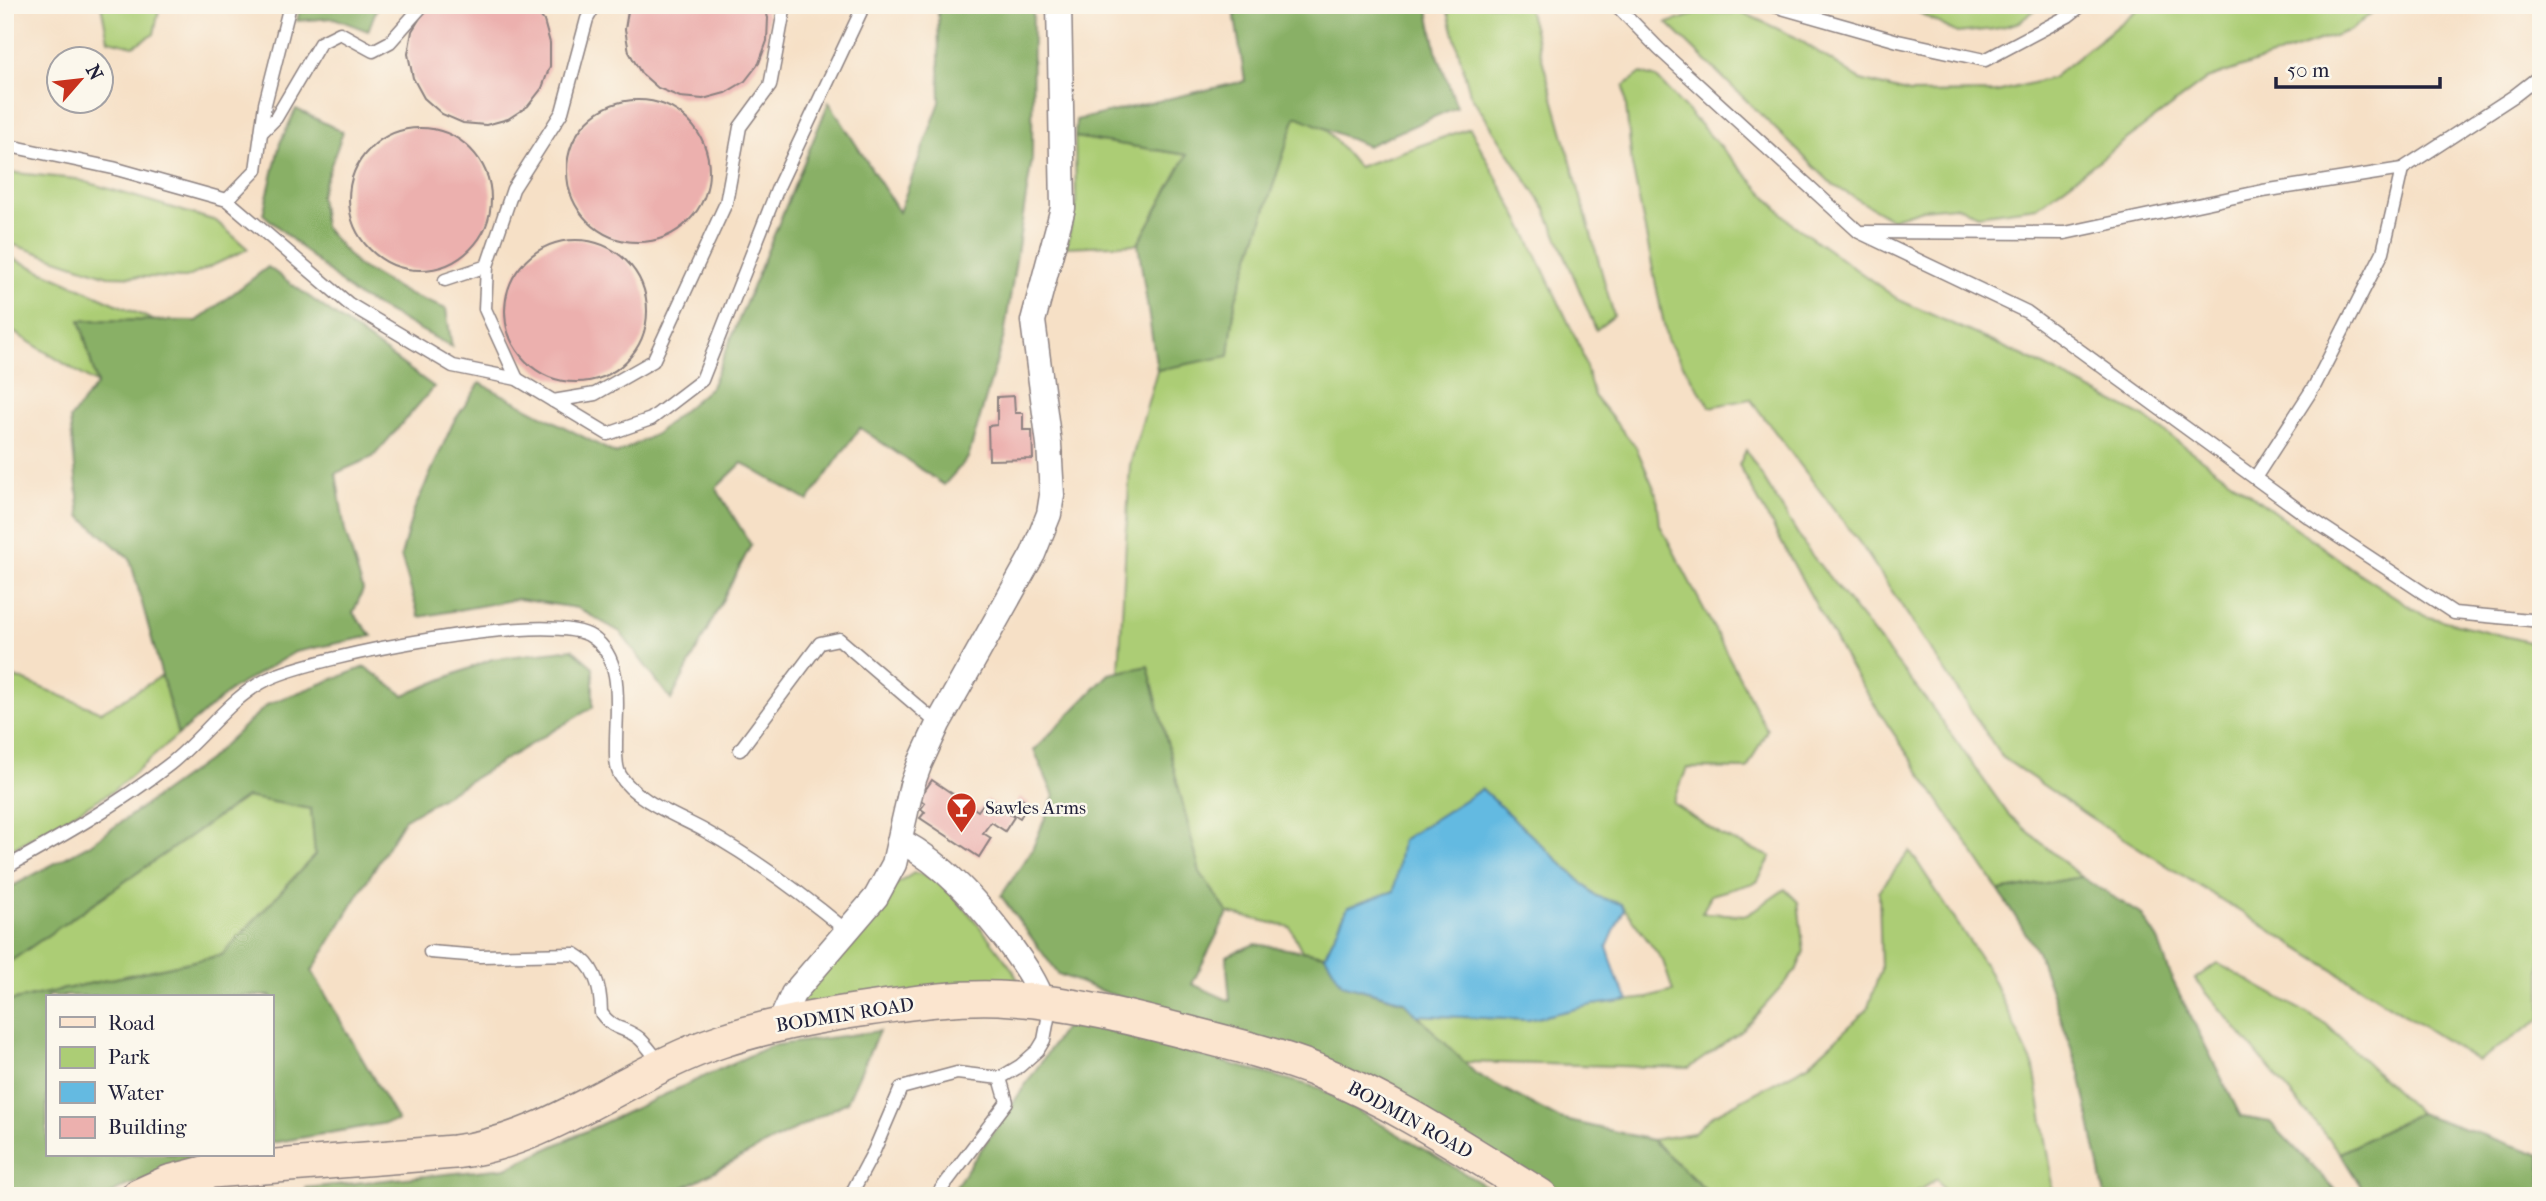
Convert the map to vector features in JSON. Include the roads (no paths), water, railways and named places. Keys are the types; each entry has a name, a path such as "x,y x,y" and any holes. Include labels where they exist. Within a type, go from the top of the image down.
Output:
{"main road":[{"name":"BODMIN ROAD","path":"138,1196 169,1182 212,1171 454,1153 490,1147 527,1135 661,1065 717,1042 779,1025 835,1014 943,1000 1010,999 1043,1002 1165,1027 1268,1054 1317,1071 1375,1098 1541,1196"}],"street":[{"path":"779,1025 793,995 876,897 888,879 901,841 912,785 938,724 1033,554 1049,513 1052,495 1049,444 1032,321 1063,208 1059,5"},
{"path":"901,841 938,864 973,898 1025,966 1043,1002"}],"lane":[{"path":"227,200 256,170 265,104 290,5"},
{"path":"261,133 276,118 320,43 340,33 373,51 390,42 423,5"},
{"path":"517,379 485,309 487,266 513,189 562,112 587,19 595,5"},
{"path":"553,401 595,394 653,361 726,203 740,127 770,86 785,5"},
{"path":"5,145 113,168 227,200 349,304 453,366 517,379 608,435 651,419 702,380 779,185 864,5"},
{"path":"1616,5 1659,49 1859,232 2027,312 2307,516 2454,613 2541,621"},
{"path":"1770,5 1898,41 1984,60 2068,16 2082,5"},
{"path":"1859,232 2065,233 2263,191 2402,169 2514,96 2541,75"},
{"path":"2255,478 2315,385 2383,252 2402,169"},
{"path":"445,280 487,266"},
{"path":"5,869 139,788 174,761 244,694 268,679 295,668 358,653 446,637 522,629 577,630 598,642 612,659 616,697 616,762 620,776 667,813 704,830 733,849 821,909 847,931"},
{"path":"740,750 820,643 839,639 938,724"},
{"path":"430,952 480,956 575,954 584,959 597,980 603,1017 619,1030 641,1040 661,1065"},
{"path":"850,1196 874,1151 901,1088 957,1073 1000,1078 1020,1066 1044,1041 1048,1019 1043,1002"},
{"path":"936,1196 1007,1102 1000,1078"}],"water":[{"path":"1482,789 1596,896 1621,904 1624,909 1607,947 1618,981 1629,1000 1592,1005 1528,1020 1417,1015 1404,1001 1342,984 1325,955 1348,907 1394,891 1402,840"}],"place":[{"name":"Sawles Arms","path":"962,835"}]}
